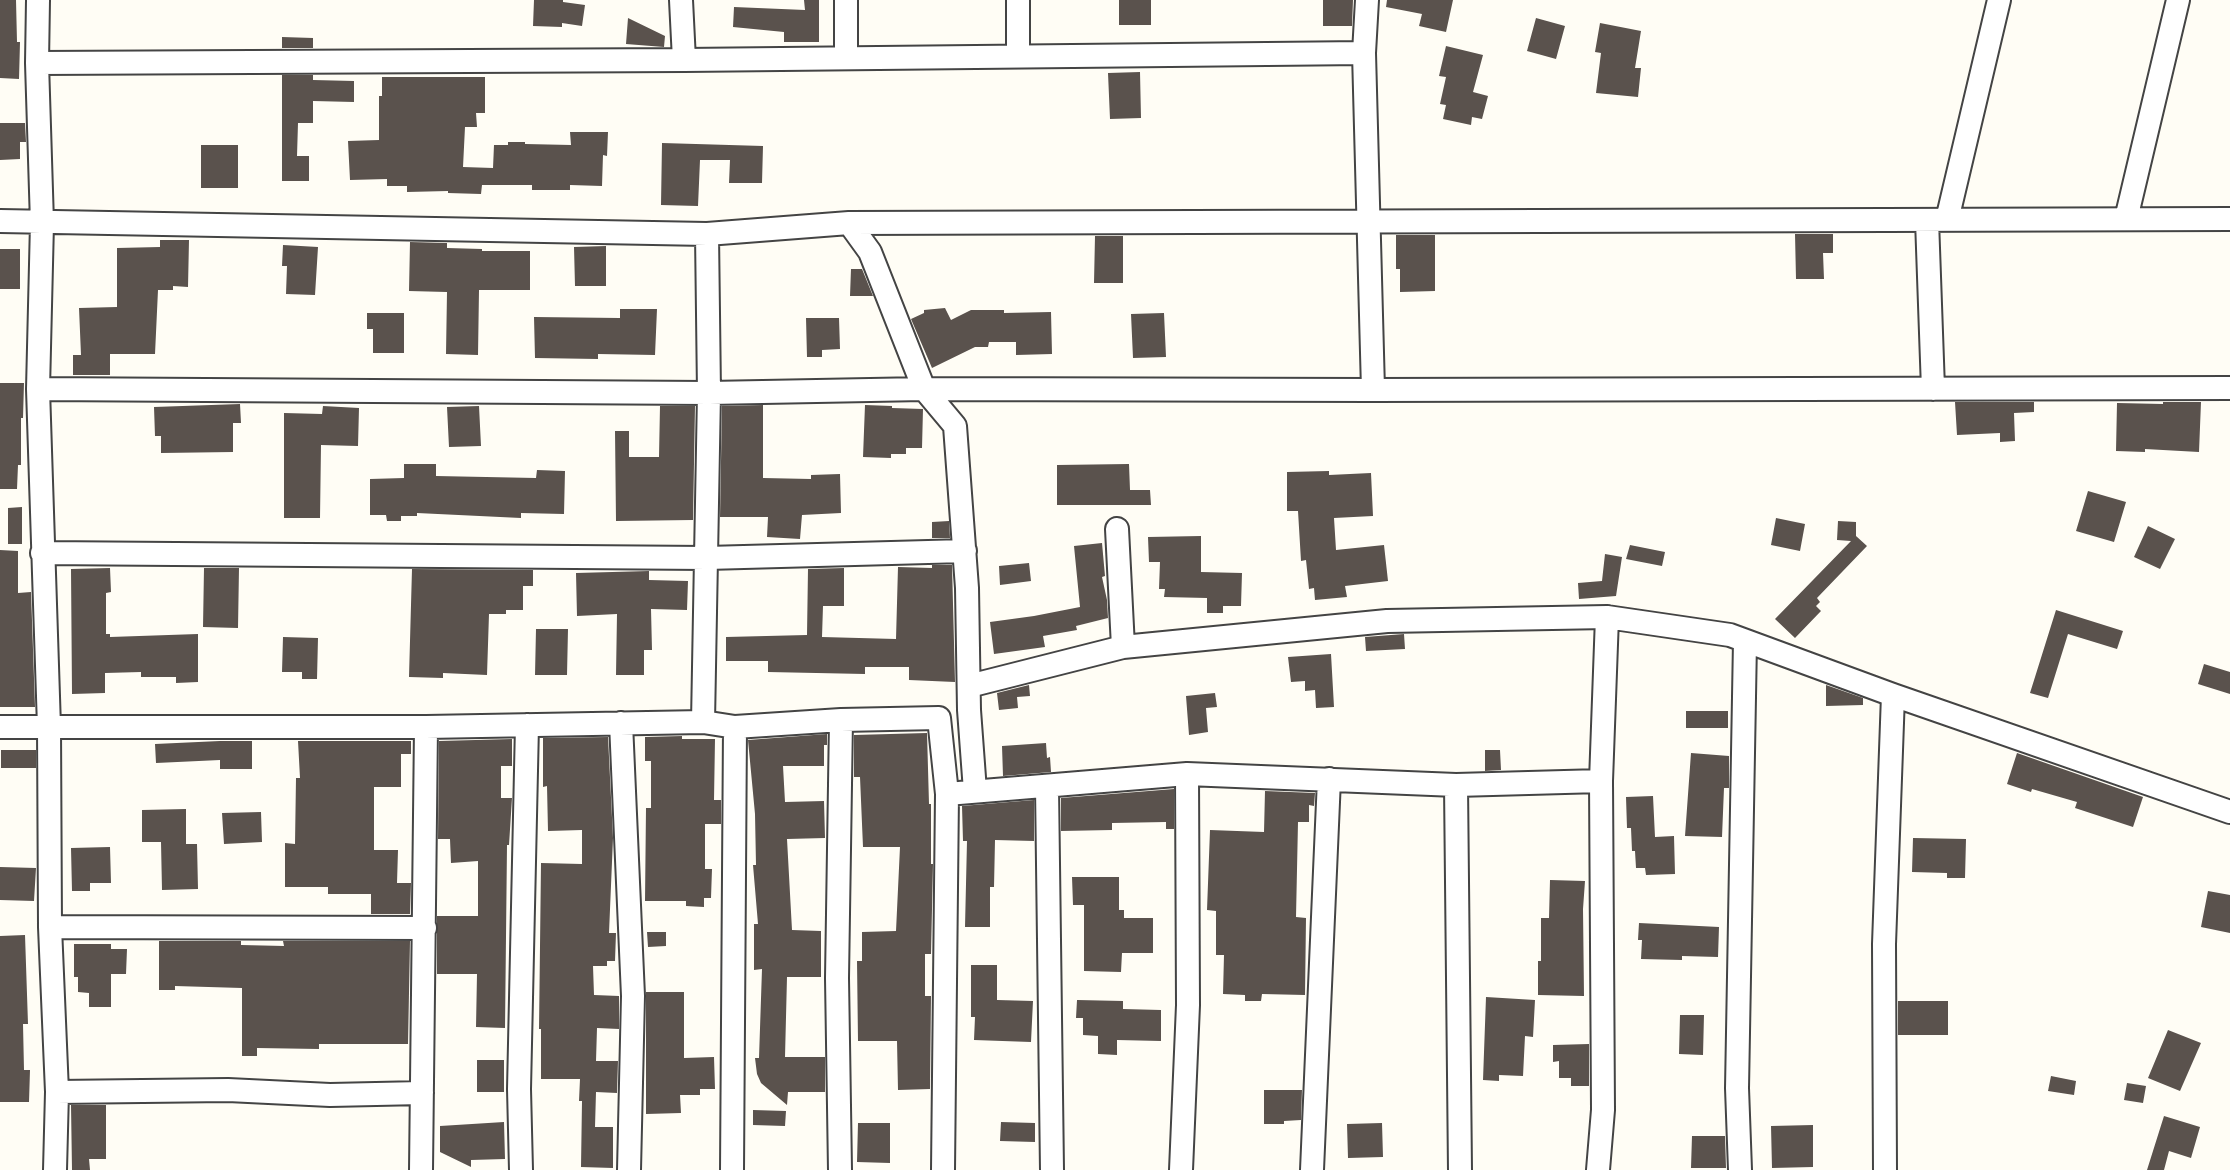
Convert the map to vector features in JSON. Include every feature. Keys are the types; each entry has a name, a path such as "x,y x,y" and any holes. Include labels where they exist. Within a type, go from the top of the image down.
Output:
{"street":[{"path":"38,0 37,63 42,223 38,389 48,727 50,927 57,1092 55,1170"},
{"path":"681,0 684,60"},
{"path":"846,0 846,58"},
{"path":"1017,56 1018,0"},
{"path":"1367,0 1364,53 1373,390"},
{"path":"1933,389 1937,220 1999,0"},
{"path":"2126,219 2178,0"},
{"path":"37,63 684,60 1364,53"},
{"path":"0,221 707,234 849,223 2230,219"},
{"path":"849,223 870,252 924,389 955,426 964,551 975,791"},
{"path":"703,722 709,393 707,234"},
{"path":"38,389 709,393 924,389 2230,388"},
{"path":"1117,529 1123,647"},
{"path":"42,553 707,558 964,551"},
{"path":"969,686 1123,647 1387,621 1607,618 1730,635 1893,695 2230,812"},
{"path":"1598,1170 1603,1110 1601,781 1607,618"},
{"path":"1740,1170 1737,1088 1745,641"},
{"path":"1885,1170 1884,944 1893,695"},
{"path":"0,727 426,727 703,722 735,727 841,720 939,718 947,794 943,1170"},
{"path":"840,1170 837,978 841,720"},
{"path":"621,723 633,996 629,1170"},
{"path":"522,1170 519,1089 527,725"},
{"path":"421,1170 426,727"},
{"path":"732,1170 735,727"},
{"path":"947,794 1187,774 1456,785 1601,781"},
{"path":"1181,1170 1188,1005 1187,774"},
{"path":"1312,1170 1329,779"},
{"path":"1456,785 1460,1170"},
{"path":"1047,787 1052,1170"},
{"path":"50,927 425,928"},
{"path":"57,1092 228,1090 330,1095 422,1094"}],"building":[{"path":"0,0 16,0 17,42 20,42 19,79 0,78"},
{"path":"534,0 563,0 563,2 585,5 582,26 562,23 562,27 533,26"},
{"path":"804,0 819,0 819,42 784,42 784,32 733,27 734,7 805,10"},
{"path":"1119,0 1151,0 1151,25 1119,25"},
{"path":"1323,0 1353,0 1352,26 1323,26"},
{"path":"1387,0 1453,0 1446,32 1419,26 1422,14 1386,7"},
{"path":"628,18 665,36 664,47 626,44"},
{"path":"1536,18 1565,26 1556,59 1527,51"},
{"path":"1600,23 1641,31 1635,68 1641,68 1638,97 1596,93 1601,53 1595,52"},
{"path":"282,37 313,38 313,48 282,48"},
{"path":"1446,46 1483,55 1473,92 1488,96 1482,119 1472,117 1471,125 1443,119 1446,105 1440,104 1446,77 1439,76"},
{"path":"1140,72 1141,118 1110,119 1108,73"},
{"path":"282,75 313,75 313,80 354,81 354,102 313,101 313,123 298,123 297,156 309,156 309,181 282,181"},
{"path":"382,77 485,77 485,113 476,113 477,127 465,127 463,167 493,168 494,145 525,142 525,144 571,145 570,132 608,132 607,156 603,155 602,186 570,185 570,190 532,190 532,185 482,185 481,194 448,193 448,191 407,192 407,186 387,186 387,179 350,180 348,141 379,140 379,96 382,96"},
{"path":"0,123 25,123 26,142 20,142 20,159 0,160"},
{"path":"662,143 763,146 762,183 729,183 730,160 700,160 698,206 661,205"},
{"path":"201,145 238,145 238,188 201,188"},
{"path":"1795,234 1833,234 1833,253 1823,253 1824,279 1796,279"},
{"path":"1396,235 1435,235 1435,291 1400,292 1400,269 1396,269"},
{"path":"1095,236 1123,236 1123,283 1094,283"},
{"path":"160,240 189,240 188,287 173,286 173,290 158,290 155,354 110,354 110,375 73,375 73,355 81,355 79,308 117,307 117,248 160,247"},
{"path":"410,242 447,243 447,248 482,249 482,251 530,251 530,290 479,290 478,355 446,354 447,292 409,291"},
{"path":"283,245 318,247 315,295 286,294 287,266 282,266"},
{"path":"606,246 606,286 575,286 574,247"},
{"path":"0,249 20,249 20,289 0,289"},
{"path":"851,269 862,269 873,296 850,296"},
{"path":"945,308 951,320 971,310 1004,310 1004,313 1051,312 1052,354 1016,355 1016,342 989,342 988,347 975,347 932,368 911,319 924,313 924,310"},
{"path":"620,309 657,309 655,355 598,354 598,359 535,358 534,317 620,318"},
{"path":"367,313 404,313 404,353 373,353 373,329 367,329"},
{"path":"1164,313 1166,357 1133,358 1131,314"},
{"path":"806,318 839,318 840,349 822,350 822,357 807,357"},
{"path":"0,383 24,383 21,465 18,465 17,489 0,489"},
{"path":"1955,402 2034,402 2034,412 2014,413 2015,441 2000,442 2000,433 1957,435"},
{"path":"2163,402 2201,402 2199,452 2145,449 2145,452 2116,451 2117,403 2163,404"},
{"path":"240,404 241,423 233,423 233,452 161,453 161,436 155,436 154,407"},
{"path":"763,405 763,478 811,479 811,475 840,474 841,513 802,515 800,539 767,537 768,517 720,517 722,406"},
{"path":"865,405 923,409 922,448 906,448 906,454 891,454 891,458 863,457"},
{"path":"323,406 359,408 358,446 321,445 320,518 284,518 284,413 322,414"},
{"path":"479,406 481,446 449,447 447,407"},
{"path":"660,406 695,406 693,520 616,521 615,431 629,431 629,457 659,457"},
{"path":"404,464 436,464 436,476 536,478 537,470 565,471 564,514 521,513 521,518 417,513 417,516 401,516 401,521 387,521 386,515 370,515 370,479 404,478"},
{"path":"1129,464 1130,490 1150,490 1151,505 1057,505 1057,465"},
{"path":"1329,471 1329,475 1371,473 1373,516 1334,518 1336,550 1384,545 1388,581 1345,586 1347,597 1315,600 1314,588 1309,589 1306,560 1301,561 1298,511 1287,511 1287,472"},
{"path":"2088,491 2126,502 2114,542 2076,531"},
{"path":"22,507 22,544 8,544 8,508"},
{"path":"1776,518 1805,524 1800,551 1771,545"},
{"path":"949,521 950,538 932,538 932,522"},
{"path":"1838,521 1856,522 1856,536 1867,546 1817,598 1820,602 1816,606 1821,611 1795,638 1775,619 1851,541 1837,540"},
{"path":"2148,526 2175,539 2160,569 2134,557"},
{"path":"1201,536 1201,572 1242,573 1241,606 1223,606 1223,613 1207,613 1207,598 1164,597 1165,589 1159,589 1160,562 1149,562 1148,537"},
{"path":"1102,543 1105,576 1102,577 1108,618 1076,626 1077,630 1043,636 1045,647 994,654 990,622 1080,607 1074,546"},
{"path":"1630,545 1665,552 1662,566 1626,559"},
{"path":"0,550 18,551 18,593 31,592 35,707 0,707"},
{"path":"1605,554 1622,557 1616,596 1579,599 1578,583 1602,581"},
{"path":"1029,563 1031,581 1000,585 999,566"},
{"path":"932,565 952,565 955,682 909,680 909,667 865,667 865,674 768,672 768,661 726,661 726,637 807,635 808,569 844,568 844,606 823,606 822,637 896,639 898,567 932,568"},
{"path":"110,568 111,592 106,593 106,634 110,634 110,637 198,634 198,682 176,683 176,677 141,677 141,672 105,673 105,693 72,694 71,569"},
{"path":"204,568 239,568 238,628 203,627"},
{"path":"412,569 533,570 533,586 523,586 523,610 506,610 506,614 489,614 487,675 443,673 443,678 409,677"},
{"path":"649,571 649,580 688,581 687,610 651,609 652,650 644,650 644,675 616,675 617,614 577,616 576,573"},
{"path":"2056,610 2123,631 2117,649 2068,634 2048,698 2030,693"},
{"path":"536,629 568,629 567,675 535,675"},
{"path":"1404,634 1405,649 1366,651 1365,637"},
{"path":"283,637 318,638 317,679 302,679 302,672 282,672"},
{"path":"1331,654 1334,707 1316,708 1315,690 1305,691 1305,681 1291,682 1288,657"},
{"path":"2204,664 2230,672 2230,694 2198,684"},
{"path":"1029,685 1030,696 1017,697 1018,708 999,710 997,693"},
{"path":"1826,685 1863,698 1863,705 1826,706"},
{"path":"1215,693 1217,707 1206,708 1208,732 1189,735 1186,696"},
{"path":"1686,711 1728,711 1728,728 1686,728"},
{"path":"927,733 929,804 931,804 931,864 933,864 931,954 925,954 925,996 931,996 930,1089 898,1090 897,1041 858,1041 857,961 862,961 862,932 896,931 900,847 863,847 860,777 854,777 854,735"},
{"path":"827,734 827,745 824,745 824,766 783,766 785,802 824,801 825,838 787,839 792,930 821,931 821,977 787,977 785,1057 825,1057 825,1092 788,1092 787,1105 761,1083 755,1058 759,1058 762,969 754,970 754,924 758,924 753,865 756,865 755,814 748,740"},
{"path":"682,736 682,739 715,739 714,800 721,800 721,824 705,824 705,869 712,869 711,898 704,898 704,907 686,906 686,901 645,901 646,808 651,808 651,761 645,761 645,737"},
{"path":"608,737 613,838 609,933 616,933 615,961 607,961 607,966 593,966 594,995 619,996 619,1029 597,1028 596,1061 618,1061 617,1093 596,1092 595,1127 613,1127 613,1168 581,1167 580,1079 541,1079 541,1029 539,1029 541,863 582,864 582,830 548,831 547,786 543,787 543,738"},
{"path":"512,739 512,766 501,766 501,798 512,798 509,845 507,845 505,1028 476,1027 477,974 437,974 437,916 478,916 478,861 451,863 450,839 438,839 439,741"},
{"path":"252,741 252,769 220,769 220,760 156,763 155,744"},
{"path":"298,741 411,741 411,754 401,754 401,787 374,787 374,850 398,850 397,883 411,883 410,914 371,914 371,894 328,894 328,887 285,887 285,843 295,844 296,778 300,778"},
{"path":"1046,743 1051,772 1003,776 1002,746"},
{"path":"1,750 36,750 36,768 1,768"},
{"path":"1485,750 1500,750 1501,770 1485,771"},
{"path":"1691,753 1729,756 1729,788 1724,788 1722,837 1685,836"},
{"path":"2017,753 2143,797 2133,827 2075,808 2077,802 2007,784"},
{"path":"1174,789 1174,829 1166,829 1166,822 1112,823 1112,830 1061,831 1061,798"},
{"path":"1265,791 1315,793 1314,806 1309,805 1309,822 1298,822 1296,917 1306,918 1305,995 1262,994 1261,1001 1245,1001 1245,995 1223,994 1224,955 1216,955 1216,911 1207,910 1210,830 1264,832"},
{"path":"1653,796 1655,837 1674,836 1675,874 1646,875 1645,868 1636,868 1635,851 1632,851 1631,828 1627,828 1626,797"},
{"path":"1034,800 1034,841 995,840 994,887 990,887 990,927 965,927 967,841 963,841 962,806"},
{"path":"186,809 186,844 197,844 198,889 162,890 161,842 142,842 142,810"},
{"path":"261,812 262,842 224,844 222,813"},
{"path":"1913,838 1966,839 1965,878 1947,878 1947,873 1912,872"},
{"path":"110,847 111,883 90,883 90,891 72,891 71,848"},
{"path":"0,867 36,868 34,901 0,900"},
{"path":"1072,877 1119,877 1119,910 1124,910 1124,918 1153,918 1153,953 1122,953 1121,972 1084,971 1084,905 1073,905"},
{"path":"1550,880 1585,881 1584,996 1538,995 1541,918 1549,918"},
{"path":"2208,891 2230,895 2230,933 2201,927"},
{"path":"1639,923 1719,927 1718,957 1682,956 1682,960 1641,959 1642,940 1638,940"},
{"path":"647,932 666,932 666,946 648,947"},
{"path":"25,935 28,1024 23,1024 24,1070 30,1070 29,1102 0,1102 0,936"},
{"path":"159,941 241,941 241,945 284,946 283,941 410,941 408,1044 319,1044 319,1049 257,1048 257,1056 242,1056 242,988 175,986 175,990 159,990"},
{"path":"74,944 111,944 111,949 127,949 126,974 111,974 111,1007 89,1007 89,993 78,992 78,977 74,977"},
{"path":"971,965 997,965 997,1000 1033,1001 1031,1042 974,1040 975,1017 971,1017"},
{"path":"646,992 684,992 684,1058 714,1057 715,1089 700,1089 700,1095 680,1095 681,1113 646,1114"},
{"path":"1486,997 1535,1000 1533,1037 1525,1036 1523,1076 1499,1075 1499,1081 1483,1080"},
{"path":"1077,1000 1123,1001 1123,1009 1161,1010 1161,1041 1117,1040 1117,1055 1098,1054 1098,1036 1083,1035 1083,1018 1076,1018"},
{"path":"1898,1001 1948,1001 1948,1035 1898,1035"},
{"path":"1680,1015 1704,1015 1703,1055 1679,1054"},
{"path":"2168,1030 2201,1043 2180,1091 2148,1078"},
{"path":"1589,1044 1589,1086 1571,1086 1571,1078 1559,1078 1559,1061 1553,1062 1553,1045"},
{"path":"477,1060 504,1060 504,1092 477,1092"},
{"path":"2051,1076 2076,1081 2074,1095 2048,1091"},
{"path":"2127,1083 2146,1086 2143,1103 2124,1100"},
{"path":"1264,1090 1302,1090 1301,1120 1284,1121 1284,1124 1264,1124"},
{"path":"71,1105 106,1105 106,1159 89,1159 90,1170 72,1170"},
{"path":"753,1110 786,1111 785,1126 753,1125"},
{"path":"2164,1116 2200,1127 2191,1158 2169,1151 2164,1170 2147,1170"},
{"path":"504,1122 505,1159 471,1160 471,1167 440,1152 440,1126"},
{"path":"1001,1122 1035,1123 1035,1142 1000,1141"},
{"path":"858,1123 890,1123 890,1163 857,1162"},
{"path":"1382,1123 1383,1157 1348,1158 1347,1124"},
{"path":"1813,1125 1813,1167 1772,1168 1771,1126"},
{"path":"1692,1136 1725,1136 1726,1168 1691,1168"}]}
